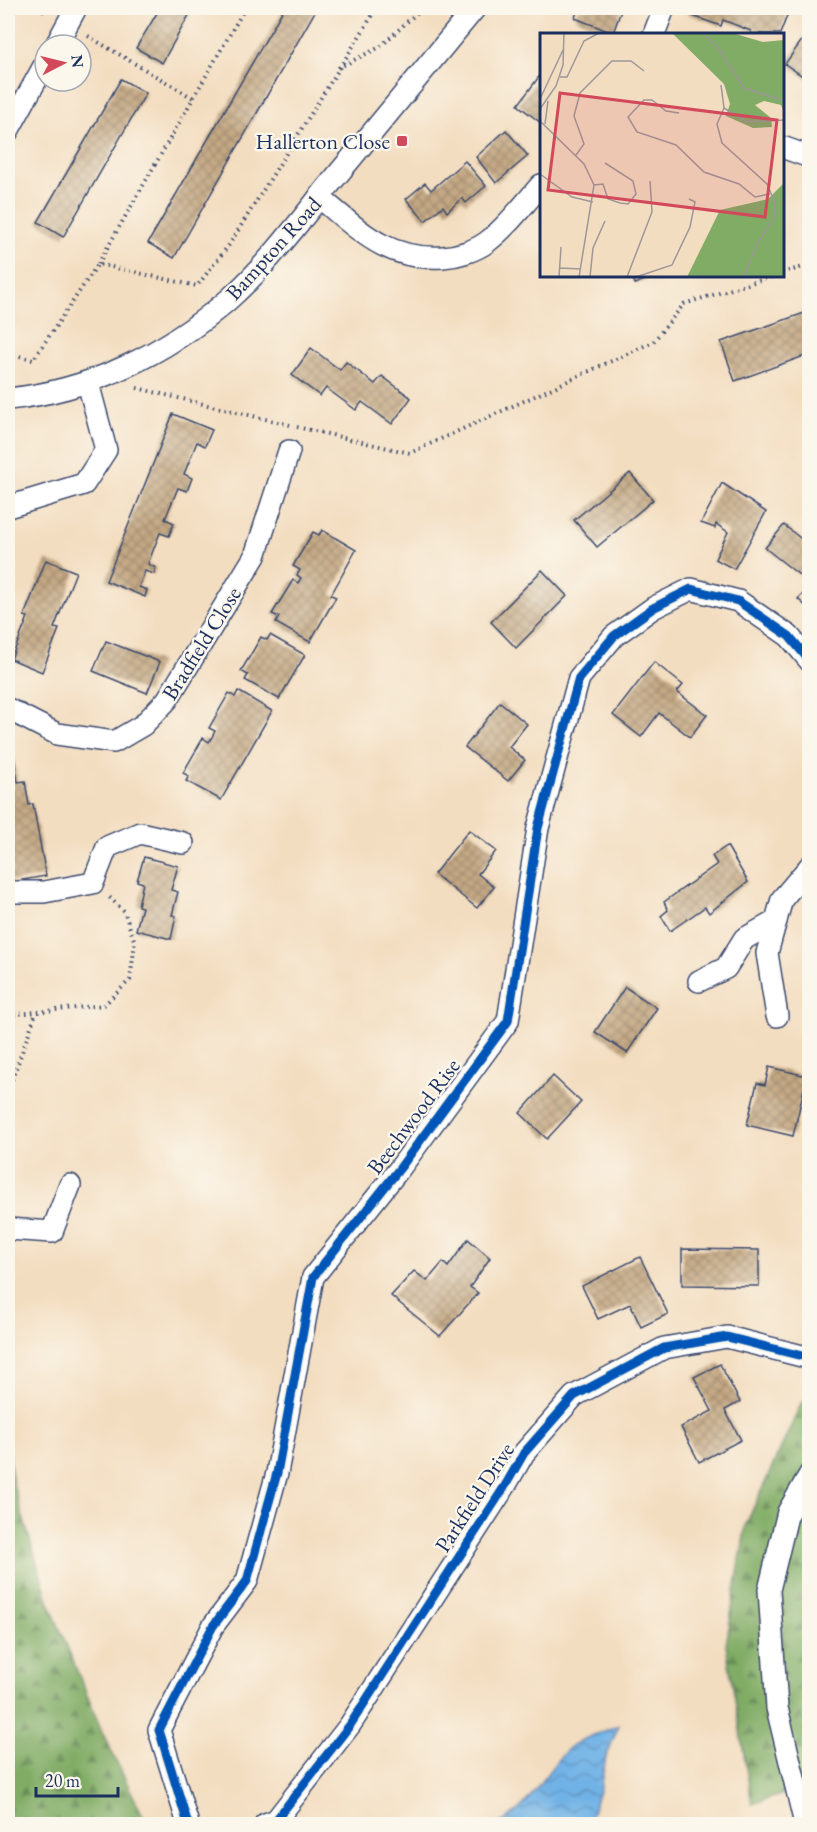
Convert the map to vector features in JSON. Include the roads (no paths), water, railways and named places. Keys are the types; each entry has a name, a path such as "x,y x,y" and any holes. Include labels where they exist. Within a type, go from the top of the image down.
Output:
{"street":[{"name":"Bampton Road","path":"8,399 37,396 88,383 124,367 180,336 228,300 284,241 475,8"},
{"path":"654,33 664,8"},
{"path":"63,33 72,16"},
{"path":"8,131 33,86"},
{"path":"784,147 810,157"},
{"path":"318,197 370,239 398,254 424,258 457,256 486,243 540,186"},
{"path":"8,507 84,484 105,450 88,383"},
{"name":"Bradfield Close","path":"8,709 57,734 114,742 143,725 167,700 255,556 289,451"},
{"name":"Beechwood Rise","path":"188,1824 159,1730 213,1626 247,1581 277,1473 313,1277 400,1168 508,1021 538,828 579,678 614,636 653,608 692,589 738,601 789,636 810,661"},
{"path":"8,892 44,892 93,883 107,847 140,833 183,843"},
{"path":"777,1016 767,953 782,899 810,866"},
{"path":"699,981 726,968 744,939 776,921"},
{"path":"8,1229 52,1232 70,1185"},
{"name":"Parkfield Drive","path":"265,1824 276,1820 350,1725 524,1453 573,1396 664,1348 727,1337 810,1358"},
{"path":"805,1824 777,1708 769,1590 788,1512 810,1474"}],"water":[{"path":"619,1725 606,1757 600,1788 588,1824 498,1824 528,1800 568,1749 585,1738"}],"place":[{"name":"Hallerton Close","path":"402,141"}]}
